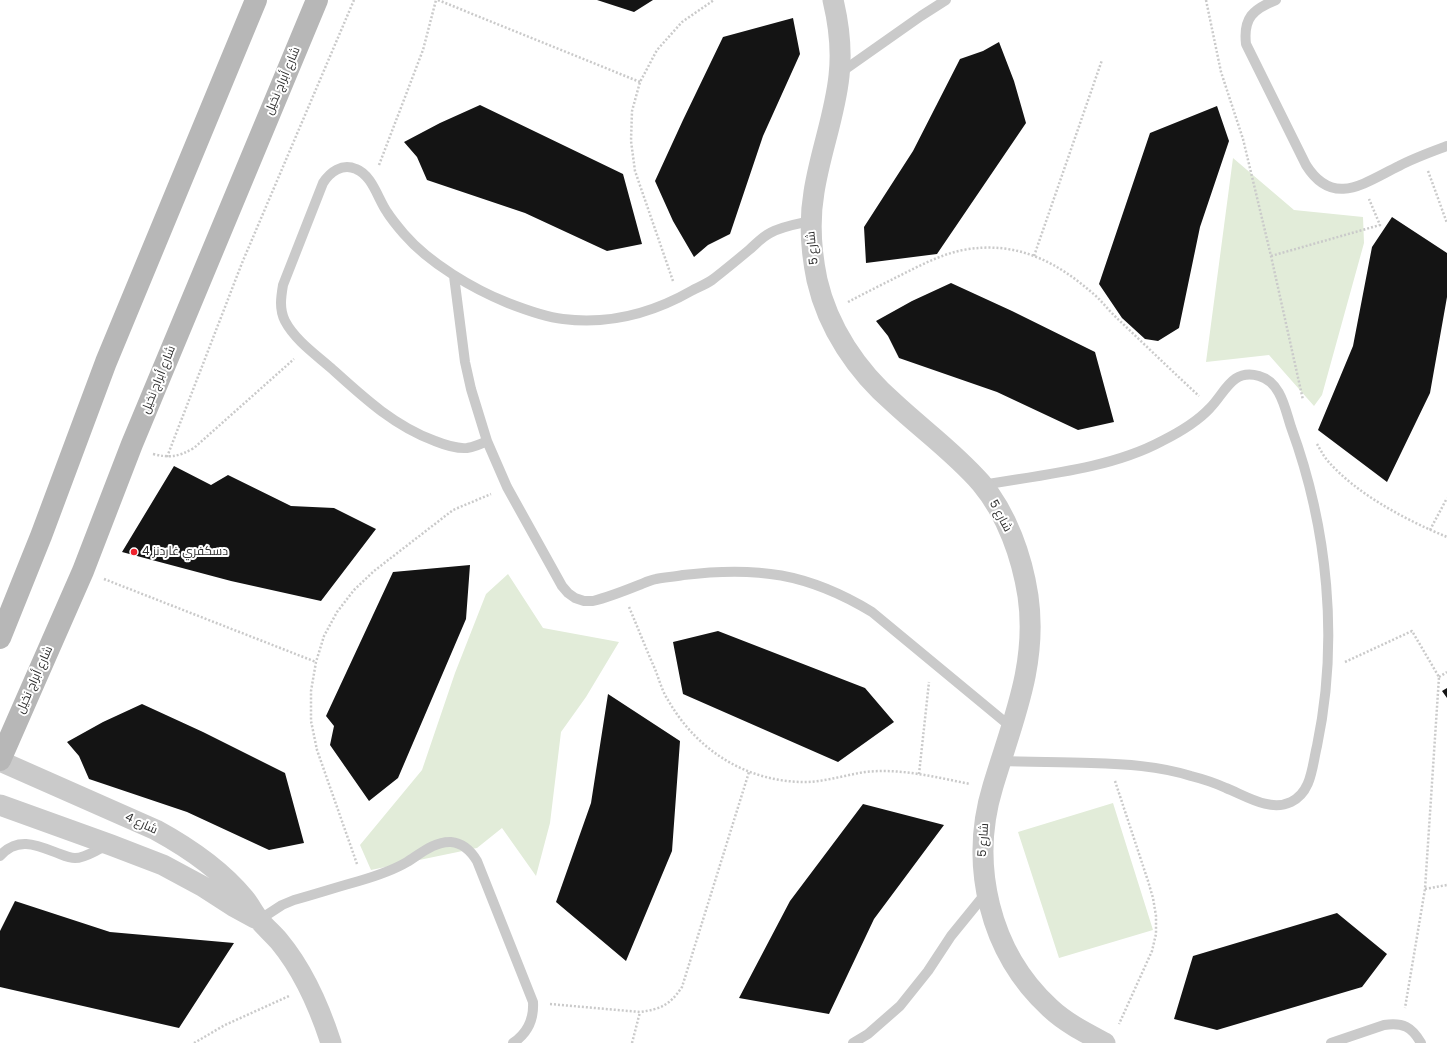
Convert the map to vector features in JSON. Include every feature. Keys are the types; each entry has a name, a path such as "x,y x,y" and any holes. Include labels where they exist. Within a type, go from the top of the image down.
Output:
{"street":[{"path":"0,638 41,536 106,362 256,0"},
{"name":"شارع أبراج نخيل","path":"0,761 83,571 132,444 317,0"},
{"name":"شارع 5","path":"833,0 838,22 840,73 814,190 811,221 812,252 818,282 827,312 844,345 866,375 891,401 957,458 982,485 1000,510 1012,538 1022,567 1028,597 1030,628 1029,658 1024,688 992,788 987,810 983,865 986,893 993,920 1004,946 1018,970 1035,992 1052,1010 1078,1028 1111,1036"},
{"name":"شارع 4","path":"0,761 156,830 178,842 219,872 245,899 260,920 279,941 310,987 322,1014 331,1043"},
{"name":"شارع 4","path":"0,805 163,865 246,914 260,920"}],"lane":[{"path":"840,73 946,0"},
{"path":"1276,0 1265,4 1250,16 1246,25 1246,44 1312,174 1319,182 1329,187 1340,189 1352,188 1422,155 1447,146"},
{"path":"487,442 468,448 458,448 422,436 403,426 368,401 308,347 290,329 284,319 281,308 283,285 323,183 328,175 336,169 346,167 356,169 364,174 387,212 405,235 428,257 454,276 480,291 508,303 538,314 563,319 590,321 616,318 640,314 663,306 711,281 769,234 792,225 811,221"},
{"path":"454,276 465,362 471,389 487,442 507,487 557,578 568,593 575,598 584,601 593,601 655,579 701,573 750,572 776,574 802,579 850,598 872,612 932,660 1011,727"},
{"path":"982,485 1076,469 1124,458 1162,442 1196,420 1211,408 1227,385 1236,378 1247,375 1258,375 1268,380 1276,387 1301,454 1320,536 1326,580 1328,625 1327,670 1320,730 1307,786 1302,794 1293,801 1284,804 1264,804 1189,775 1147,766 1001,761"},
{"path":"260,920 282,905 294,900 393,869 442,842 459,844 472,853 477,861 533,1002 532,1019 529,1027 524,1034 513,1043"},
{"path":"0,856 9,848 17,845 34,844 68,857 76,858 111,845"},
{"path":"854,1043 868,1034 900,1006 928,971 951,936 986,893"},
{"path":"1331,1043 1384,1025 1393,1024 1402,1025 1410,1029 1421,1043"}],"path":[{"path":"167,457 242,263 354,0"},
{"path":"371,184 423,50 437,0 640,82"},
{"path":"679,299 635,170 631,141 632,111 640,82 657,50 682,22 714,0"},
{"path":"1206,0 1221,72 1243,139 1304,403"},
{"path":"1034,256 1102,60"},
{"path":"1422,155 1447,223"},
{"path":"1271,256 1380,225 1362,184"},
{"path":"827,312 940,256 963,250 987,248 1011,249 1034,256 1057,266 1078,281 1098,298 1115,317 1211,408"},
{"path":"132,444 153,454 167,457 182,455 194,448 308,347"},
{"path":"1316,442 1326,460 1350,482 1376,500 1430,530 1447,537"},
{"path":"363,879 317,750 311,721 311,699 316,662 324,636 337,612 354,590 374,571 453,510 507,487"},
{"path":"1430,530 1447,498"},
{"path":"83,571 316,662"},
{"path":"622,591 667,699 682,722 701,743 724,760 749,772 778,780 808,782 864,772 892,771 918,774 992,788"},
{"path":"1327,670 1412,630 1439,677 1425,889 1402,1025"},
{"path":"918,774 932,660"},
{"path":"1439,677 1447,672"},
{"path":"1109,764 1154,898 1156,916 1156,934 1152,951 1111,1036"},
{"path":"533,1002 640,1012 664,1006 675,998 682,987 749,772"},
{"path":"1425,889 1447,886"},
{"path":"194,1043 225,1025 310,987"},
{"path":"632,1043 640,1012"}],"green space":[{"path":"1233,158 1294,210 1363,217 1364,243 1322,395 1314,406 1269,355 1206,362"},
{"path":"508,574 543,628 619,642 586,697 561,732 550,823 536,876 502,828 477,848 371,870 360,845 422,770 455,673 486,594"},
{"path":"1113,803 1153,930 1059,958 1018,832"}],"building":[{"path":"597,0 653,0 634,12"},
{"path":"793,18 800,54 763,136 730,234 708,245 694,257 673,221 655,181 723,37"},
{"path":"999,42 1014,81 1026,123 937,254 866,263 864,227 913,151 960,59 983,51"},
{"path":"480,105 623,174 642,244 607,251 525,213 427,180 417,157 404,142 440,123"},
{"path":"1217,106 1229,141 1200,227 1179,328 1158,341 1145,339 1122,318 1099,284 1150,133"},
{"path":"1392,217 1447,253 1447,297 1430,393 1387,482 1318,430 1353,346 1372,247"},
{"path":"951,283 1095,352 1114,422 1078,430 997,392 899,358 888,336 876,321 912,301"},
{"path":"174,466 211,485 228,475 291,506 334,508 376,529 321,601 231,581 122,552"},
{"path":"470,565 466,619 398,778 369,801 330,745 334,726 326,716 393,572"},
{"path":"718,631 865,688 894,722 838,762 683,694 673,642"},
{"path":"1447,688 1447,698 1442,691"},
{"path":"608,694 680,741 672,851 626,961 556,902 591,803"},
{"path":"142,704 203,732 285,773 304,843 269,850 187,812 89,779 79,756 67,742 103,722"},
{"path":"863,804 944,825 874,919 829,1014 739,998 790,901"},
{"path":"15,901 110,932 234,943 179,1028 0,987 0,931"},
{"path":"1337,913 1387,954 1362,987 1217,1030 1174,1019 1193,956"}],"place":[{"name":"دسكفري غاردنز 4","path":"134,552"}]}
